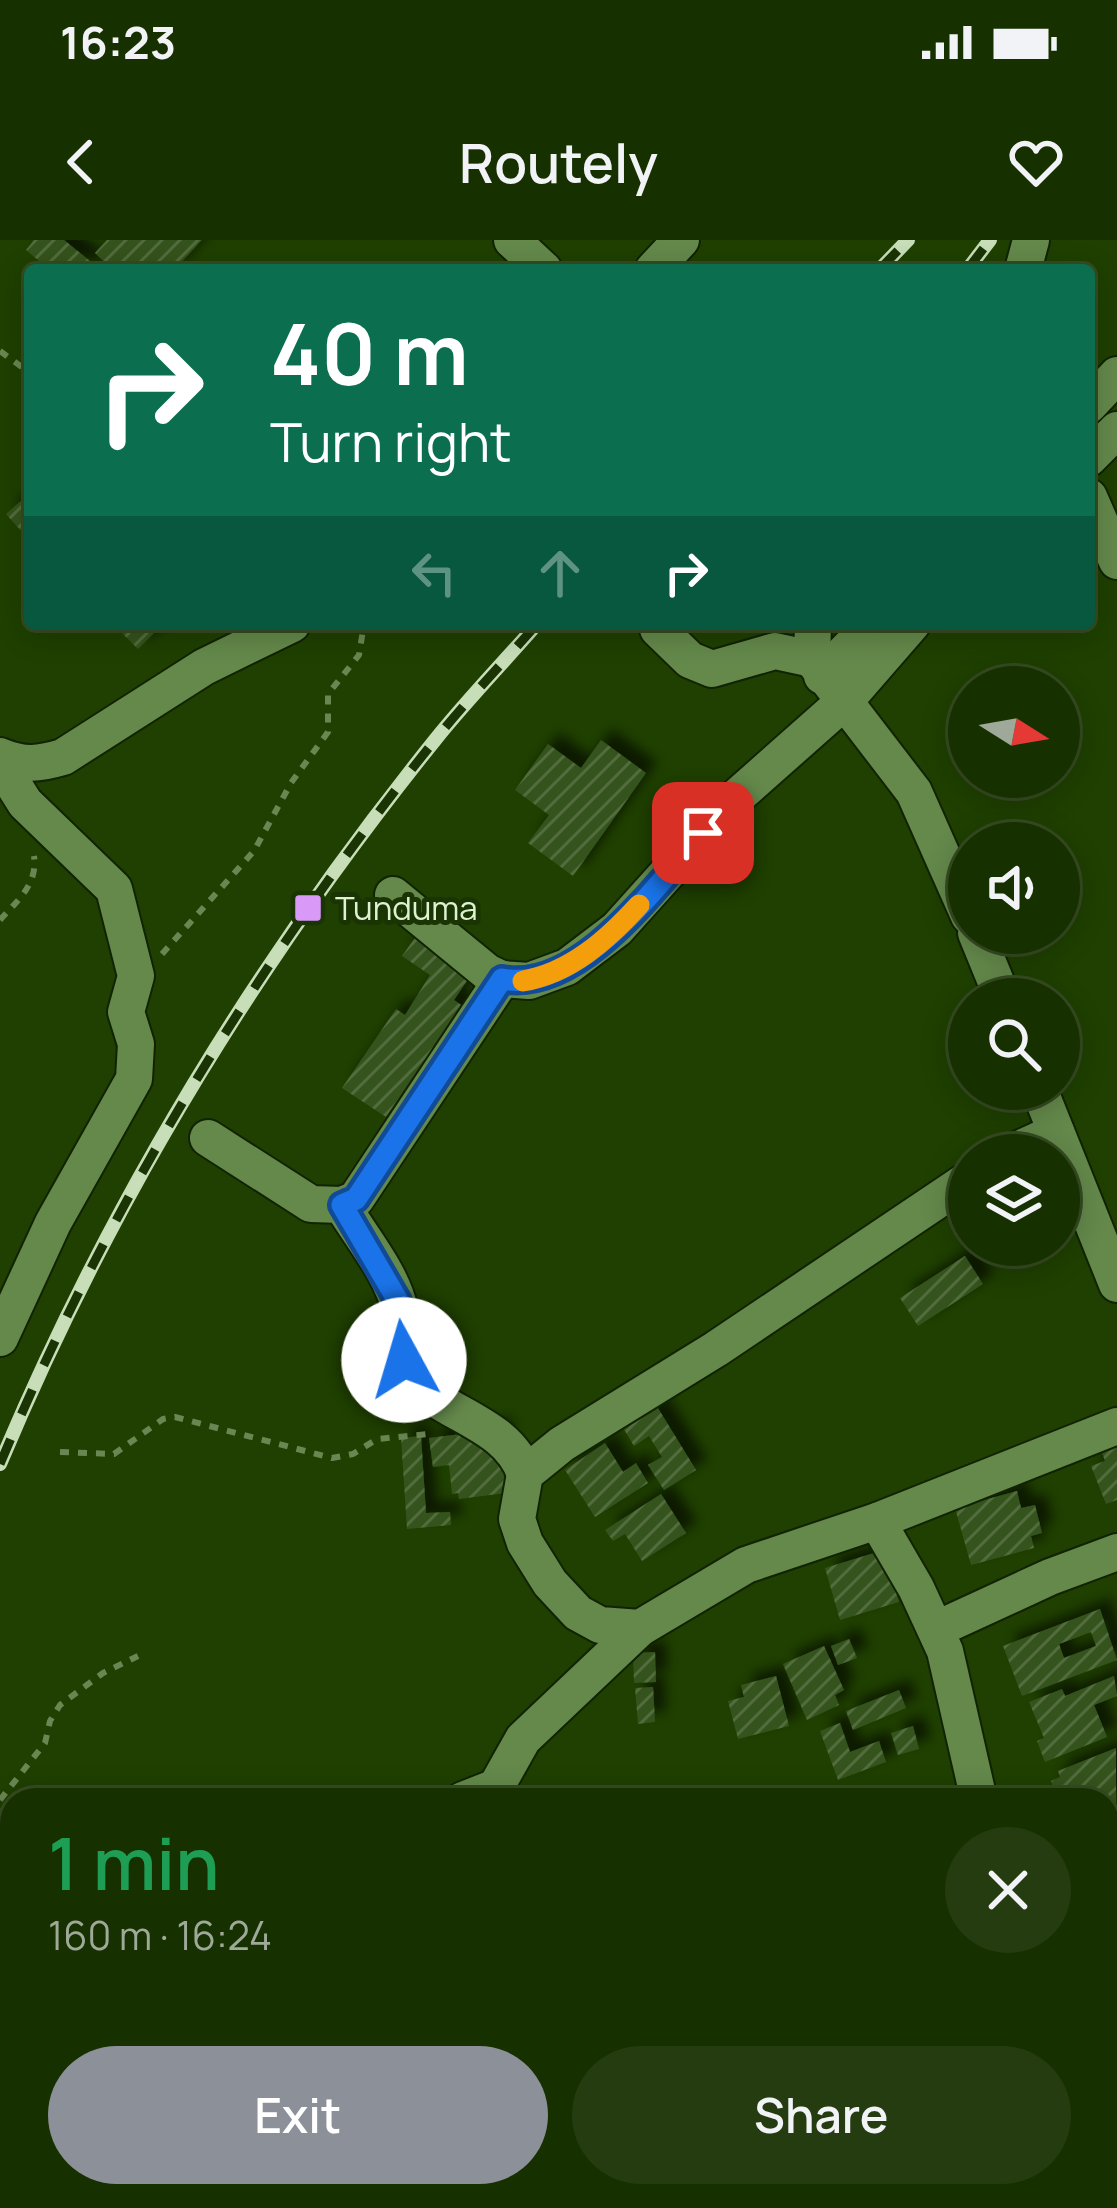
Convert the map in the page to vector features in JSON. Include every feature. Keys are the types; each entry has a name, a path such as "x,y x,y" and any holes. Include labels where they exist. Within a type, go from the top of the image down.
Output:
{"street":[{"path":"512,240 538,264"},
{"path":"659,264 681,240"},
{"path":"1095,399 1117,375"},
{"path":"1095,452 1117,430"},
{"path":"1095,510 1117,561"},
{"path":"0,760 38,764 63,757 203,667 280,630"},
{"path":"660,630 690,660 712,668 775,651 823,664 899,630"},
{"path":"393,896 502,979 529,981 567,967 617,929 732,801 823,664 865,630"},
{"path":"823,664 914,792 948,869"},
{"path":"0,760 25,803 114,889 136,976 126,1017 137,1061 134,1079 53,1223 0,1338"},
{"path":"208,1138 311,1204 342,1205 356,1199 502,979"},
{"path":"1047,1110 1117,1284"},
{"path":"1052,1134 1056,1132"},
{"path":"525,1474 562,1444 716,1349 948,1193"},
{"path":"342,1205 398,1301 404,1360 411,1378 511,1448 525,1474 517,1519 525,1543 550,1583 578,1613 599,1625 640,1628"},
{"path":"493,1788 523,1739 640,1628 746,1565 877,1522 1117,1426"},
{"path":"877,1522 937,1629 977,1788"},
{"path":"937,1629 1117,1552"}],"path":[{"path":"154,963 254,851 291,783 325,736 328,694 359,655 363,630"},
{"path":"0,920 34,877 34,858 27,841"},
{"path":"60,1453 114,1454 164,1419 175,1417 332,1458 353,1454 389,1436 488,1430"},
{"path":"12,1788 45,1743 59,1705 103,1673 138,1656"}],"building":[{"path":"34,240 64,240 94,264 43,264 26,250"},
{"path":"107,240 202,240 180,264 107,264 95,253"},
{"path":"24,498 24,534 6,514"},
{"path":"119,630 157,630 138,649"},
{"path":"601,740 646,773 573,876 528,843 549,815 515,790 548,744 581,768"},
{"path":"419,932 475,969 454,1000 471,1012 428,1077 418,1070 386,1117 342,1088 396,1009 405,1015 430,975 402,956"},
{"path":"950,1266 971,1266 983,1284 918,1326 900,1298"},
{"path":"656,1405 696,1470 664,1490 648,1465 662,1457 649,1436 634,1446 622,1426"},
{"path":"501,1429 506,1493 459,1499 458,1493 452,1494 449,1465 433,1467 429,1438"},
{"path":"1117,1434 1117,1500 1106,1504 1091,1466 1105,1461 1098,1441"},
{"path":"421,1436 426,1513 450,1512 451,1525 407,1529 401,1438"},
{"path":"605,1443 623,1472 636,1463 648,1483 595,1517 565,1470"},
{"path":"1017,1491 1021,1508 1035,1505 1042,1533 1031,1536 1034,1548 971,1565 955,1508"},
{"path":"661,1494 686,1533 642,1561 625,1534 613,1541 605,1530"},
{"path":"884,1550 899,1602 840,1620 825,1568"},
{"path":"1100,1609 1117,1660 1022,1696 1003,1646","holes":["1091,1632 1096,1646 1064,1658 1059,1644"]},
{"path":"849,1639 857,1658 838,1665 831,1646"},
{"path":"824,1646 844,1690 835,1695 839,1705 807,1720 783,1664"},
{"path":"655,1652 656,1682 634,1683 633,1653"},
{"path":"776,1676 789,1726 738,1739 728,1701 744,1697 741,1685"},
{"path":"1114,1676 1117,1696 1094,1705 1107,1737 1045,1762 1037,1741 1044,1738 1029,1702 1062,1689 1065,1696"},
{"path":"653,1687 655,1722 638,1724 635,1688"},
{"path":"899,1690 906,1708 853,1730 846,1711"},
{"path":"840,1723 850,1752 879,1741 886,1762 838,1780 820,1731"},
{"path":"913,1726 919,1749 898,1755 891,1733"},
{"path":"1116,1748 1116,1788 1054,1788 1051,1781 1060,1777 1058,1771"}],"railway":[{"path":"885,264 908,240"},
{"path":"972,264 990,240"},
{"path":"0,1464 89,1272 248,997 370,824 447,725 532,630"}],"slow traffic":[{"path":"523,981 567,967 617,929 639,905"}],"place":[{"name":"Tunduma","path":"308,908"}],"route":[{"path":"404,1360 398,1301 342,1205 356,1199 502,979 529,981 567,967 617,929 703,833"}]}
